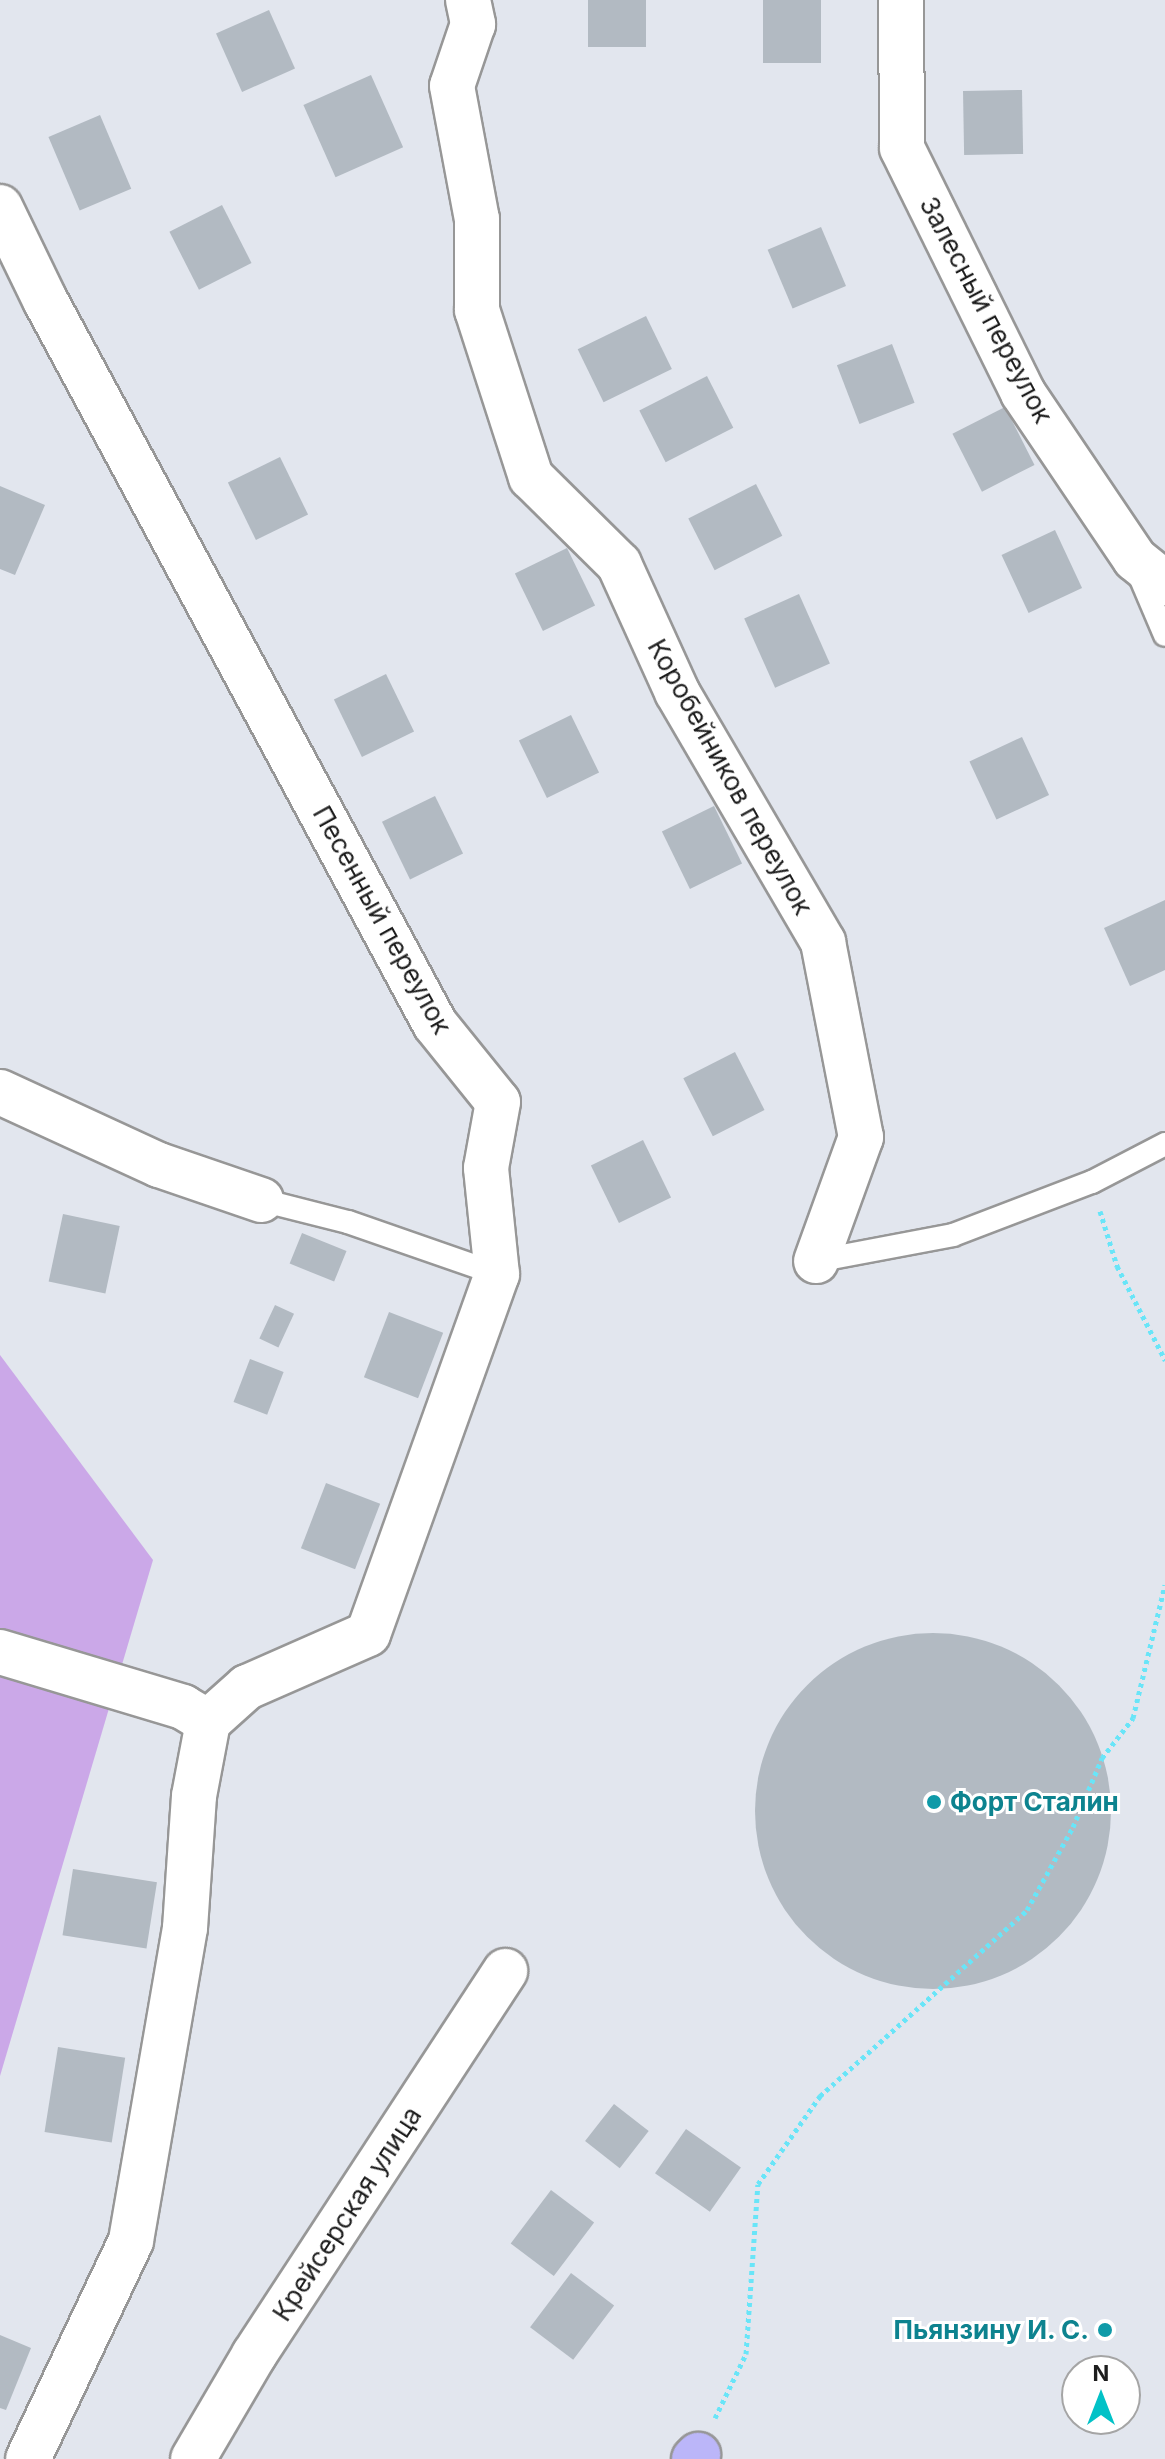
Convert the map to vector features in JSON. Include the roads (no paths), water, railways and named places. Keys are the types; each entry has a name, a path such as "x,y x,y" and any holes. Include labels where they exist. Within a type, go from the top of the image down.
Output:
{"street":[{"name":"Коробейников переулок","path":"468,0 473,24 452,86 477,219 477,310 531,477 619,564 677,692 823,942 861,1137 816,1261"},
{"name":"Залесный переулок","path":"901,0 902,148 1023,393 1130,551 1165,583"},
{"name":"Песенный переулок","path":"0,207 45,300 435,1024 498,1102 486,1168 497,1274 368,1634 247,1687 208,1722"},
{"path":"0,290 45,300"},
{"path":"0,1092 159,1165 261,1200"},
{"path":"0,1652 183,1707 208,1722 194,1796 185,1928 131,2241 28,2459"},
{"name":"Крейсерская улица","path":"193,2459 254,2355 505,1971"}],"lane":[{"path":"1130,551 1165,635"},
{"path":"816,1261 953,1235 1092,1182 1165,1144"},
{"path":"261,1200 348,1222 497,1274"}],"place":[{"name":"Форт Сталин","path":"934,1802"},
{"name":"Пьянзину И. С.","path":"1105,2330"}]}
